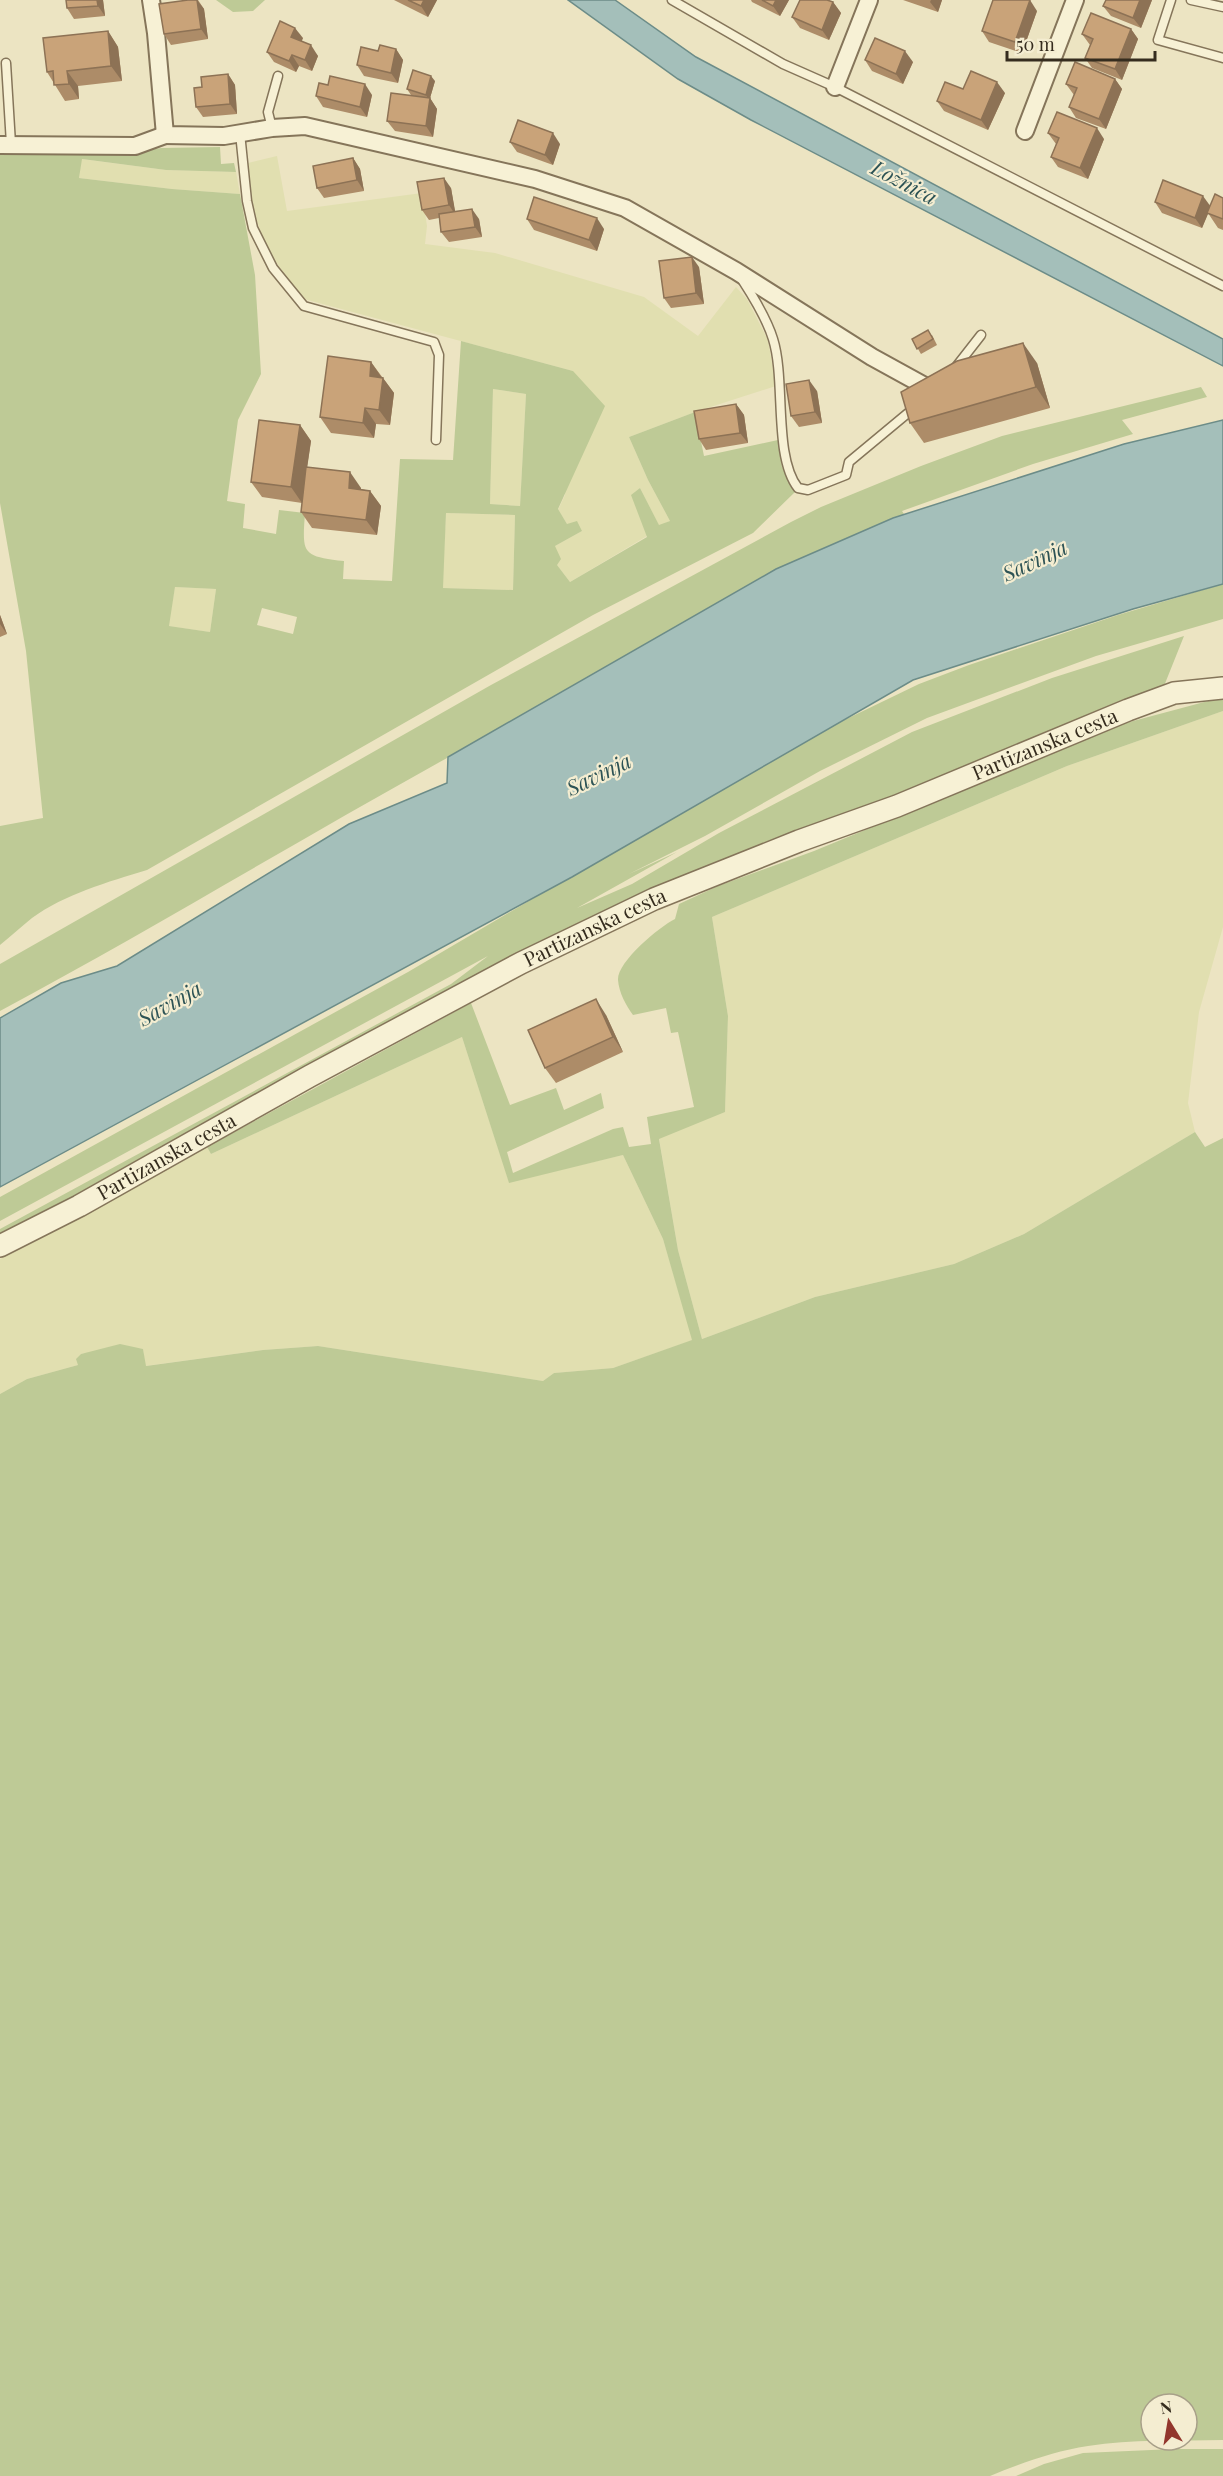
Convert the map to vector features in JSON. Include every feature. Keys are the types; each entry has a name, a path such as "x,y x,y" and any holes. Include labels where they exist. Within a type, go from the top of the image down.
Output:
{"street":[{"path":"151,0 165,135"},
{"path":"835,87 868,0"},
{"path":"1025,131 1075,0"},
{"path":"5,145 135,147 165,135 224,136 272,128 305,126 535,179 625,208 736,271 872,357 932,390"},
{"name":"Partizanska cesta","path":"0,1246 79,1206 310,1076 521,963 654,899 799,841 897,806 1128,710 1174,693 1223,688"}],"lane":[{"path":"672,0 783,64 835,87 1223,286"},
{"path":"1171,0 1158,40 1223,58"},
{"path":"1191,0 1223,7"},
{"path":"5,145 6,63"},
{"path":"272,128 268,112 278,76"},
{"path":"240,133 247,201 253,228 273,268 304,306 434,342 439,355 436,440"},
{"path":"736,271 753,296 773,339 787,466 798,488 808,490 846,475 849,462 918,404"},
{"path":"947,375 963,360 981,335"}],"shaded area":[{"path":"277,156 287,211 422,193 427,226 425,244 495,253 644,297 698,336 736,287 747,299 768,340 776,386 695,412 629,437 670,521 659,526 640,488 632,495 647,536 570,582 556,564 555,546 582,531 567,524 558,510 565,495 573,371 304,299 283,273 264,242 250,200 248,163"},
{"path":"81,159 166,170 236,172 240,194 79,178"},
{"path":"493,389 526,394 520,506 490,504"},
{"path":"446,513 515,515 513,590 442,588"},
{"path":"175,587 216,589 210,632 168,626"},
{"path":"1223,711 1223,927 1199,1012 1188,1103 1195,1132 1024,1234 954,1264 815,1297 702,1339 678,1250 659,1138 725,1111 728,1016 712,917 1067,766"},
{"path":"462,1037 509,1182 623,1155 663,1239 693,1340 613,1368 554,1373 543,1381 318,1346 263,1350 145,1366 143,1349 126,1347 81,1354 78,1365 27,1379 0,1394 0,1259 207,1147 211,1154"}],"green space":[{"path":"216,0 265,0 253,11 233,12"},
{"path":"220,147 221,164 234,163 236,172 166,170 82,159 79,178 240,194 255,275 261,374 238,420 227,501 245,504 243,528 276,534 279,510 305,513 305,545 312,554 344,561 343,579 392,581 400,459 453,460 461,341 573,371 605,406 558,509 567,524 577,521 582,531 555,546 561,559 557,565 570,582 647,537 631,495 640,488 659,525 670,521 629,437 695,412 704,456 778,440 782,467 795,492 753,533 593,615 147,870 58,902 32,918 0,945 0,826 43,818 26,651 0,503 0,151 121,155 161,148","holes":["493,389 526,394 520,506 490,504","446,513 515,515 513,590 443,588","175,587 216,589 210,632 169,626","262,608 297,617 293,634 257,625"]},
{"path":"1201,387 1207,397 1122,420 1133,434 1033,464 902,511 906,517 504,727 0,1011 0,964 491,685 791,522 821,507 921,466 1002,436"},
{"path":"1223,584 1223,619 1096,656 927,718 820,771 705,836 629,874 677,852 577,908 632,884 719,833 912,732 1052,678 1184,636 1164,686 884,801 734,858 0,1237 0,1229 451,984 488,956 0,1221 0,1197 408,972 803,740 919,684 969,665 1118,615"},
{"path":"1223,697 1223,711 1067,766 712,917 728,1016 725,1112 659,1139 678,1250 702,1339 815,1297 954,1264 1024,1234 1195,1132 1205,1147 1223,1138 1223,2440 1199,2440 1199,2392 1139,2392 1139,2441 1063,2451 990,2476 0,2476 0,1394 27,1379 78,1365 76,1359 81,1354 120,1344 143,1349 146,1366 263,1350 318,1346 543,1381 554,1373 613,1368 692,1340 663,1239 623,1155 509,1183 462,1037 211,1154 207,1147 471,1003 510,1105 556,1088 564,1110 601,1093 604,1108 507,1152 513,1173 613,1129 623,1127 629,1147 651,1144 647,1117 694,1107 678,1032 671,1033 666,1008 633,1015 623,999 618,980 624,964 659,929 675,919 679,904 718,886 814,851 1122,724"},
{"path":"1199,2449 1223,2449 1223,2476 1016,2476 1044,2464 1083,2453 1139,2451 1199,2452"}],"water":[{"name":"Ložnica","path":"568,0 615,0 696,57 1223,339 1223,366 751,120 678,79"},
{"name":"Savinja","path":"1223,420 1223,584 1133,609 913,680 572,877 0,1187 0,1018 61,983 117,966 349,824 447,783 448,757 776,569 893,518 1124,444"}],"building":[{"path":"66,0 97,0 98,6 67,8"},
{"path":"197,0 201,29 164,34 159,4"},
{"path":"408,0 424,0 421,6"},
{"path":"762,0 776,0 773,6"},
{"path":"800,0 833,2 822,30 792,17"},
{"path":"993,0 1030,0 1015,42 982,31"},
{"path":"1106,0 1140,0 1133,18 1103,6"},
{"path":"1091,13 1131,29 1115,69 1085,58 1093,39 1082,34"},
{"path":"280,21 295,28 291,37 311,45 305,60 292,55 289,61 267,52"},
{"path":"108,31 111,66 67,71 69,84 54,85 53,71 47,72 43,38"},
{"path":"875,38 905,51 896,74 865,60"},
{"path":"380,45 396,49 391,73 357,65 361,47 378,51"},
{"path":"1075,62 1115,79 1099,119 1069,107 1077,88 1066,84"},
{"path":"413,70 431,76 426,95 407,89"},
{"path":"971,71 997,82 981,120 937,101 945,82 963,89"},
{"path":"228,74 230,104 196,107 194,88 202,87 201,77"},
{"path":"330,76 365,84 360,107 316,96 319,83 328,85"},
{"path":"391,93 430,98 426,126 387,121"},
{"path":"1057,112 1097,128 1080,168 1051,157 1059,138 1048,133"},
{"path":"518,120 553,133 545,155 510,142"},
{"path":"353,158 357,180 317,188 313,166"},
{"path":"444,178 449,205 422,210 417,182"},
{"path":"1163,180 1203,196 1195,218 1155,202"},
{"path":"1215,194 1223,198 1223,219 1207,213"},
{"path":"534,197 597,218 589,240 527,219"},
{"path":"472,209 475,227 441,232 439,214"},
{"path":"692,257 696,293 664,298 659,261"},
{"path":"928,330 933,339 917,349 912,339"},
{"path":"1023,343 1036,387 910,423 901,392 957,361"},
{"path":"328,356 371,362 370,376 383,378 379,410 365,408 363,423 320,417"},
{"path":"809,380 815,412 791,416 786,384"},
{"path":"736,404 740,433 699,439 694,411"},
{"path":"259,420 300,425 291,487 251,482"},
{"path":"306,467 350,472 349,488 370,491 366,520 301,512"},
{"path":"596,999 613,1037 545,1068 528,1030"}]}
